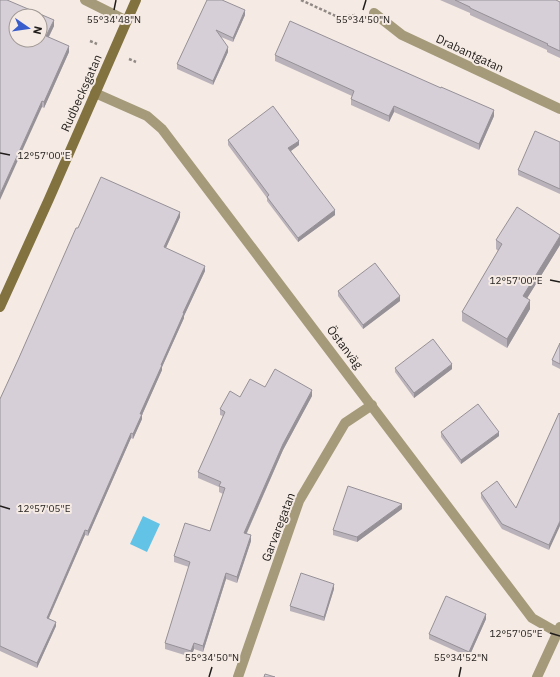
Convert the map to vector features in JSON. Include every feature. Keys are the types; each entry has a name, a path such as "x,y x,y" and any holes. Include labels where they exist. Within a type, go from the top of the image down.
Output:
{"street":[{"path":"85,0 127,21"},
{"name":"Rudbecksgatan","path":"0,307 136,0"},
{"name":"Drabantgatan","path":"374,13 402,35 560,108"},
{"name":"Östanväg","path":"95,93 147,116 162,129 532,618 559,631"},
{"name":"Garvaregatan","path":"238,677 299,501 344,423 372,405"},
{"path":"537,677 559,631"}],"path":[{"path":"301,0 338,17 374,13"}],"water":[{"path":"143,516 160,524 147,552 130,544"}],"building":[{"path":"0,0 7,0 26,8 8,8 8,48 48,48 48,37 69,46 44,102 42,101 0,194"},
{"path":"207,0 222,0 245,10 233,38 216,30 228,47 213,81 177,64"},
{"path":"455,0 556,0 560,2 560,51 547,45 548,44"},
{"path":"48,17 54,20 48,32"},
{"path":"290,21 494,110 479,144 394,106 389,116 351,99 354,91 275,55"},
{"path":"273,106 299,141 288,148 335,210 298,238 267,197 269,195 228,140"},
{"path":"535,131 560,142 560,189 518,170"},
{"path":"101,177 180,212 164,247 205,266 183,313 140,414 142,414 133,434 131,433 88,531 85,530 47,618 56,622 37,663 0,646 0,399 76,228 78,228"},
{"path":"517,207 560,236 523,296 530,300 507,339 462,312 502,244 496,240"},
{"path":"375,263 400,296 363,325 338,291"},
{"path":"433,339 452,364 414,393 395,368"},
{"path":"560,343 560,364 552,360"},
{"path":"275,369 312,390 283,444 244,533 251,535 237,577 226,573 203,646 194,643 191,651 165,643 190,562 174,556 185,523 210,531 225,488 219,486 221,482 198,472 225,412 220,409 230,391 240,397 250,379 265,387"},
{"path":"478,404 499,432 461,460 441,432"},
{"path":"559,413 560,521 549,545 502,524 481,493 497,481 516,508"},
{"path":"348,486 402,504 357,537 333,530"},
{"path":"301,573 334,584 324,617 290,606"},
{"path":"446,596 486,614 469,652 429,634"},
{"path":"265,674 275,677 264,677"}]}
